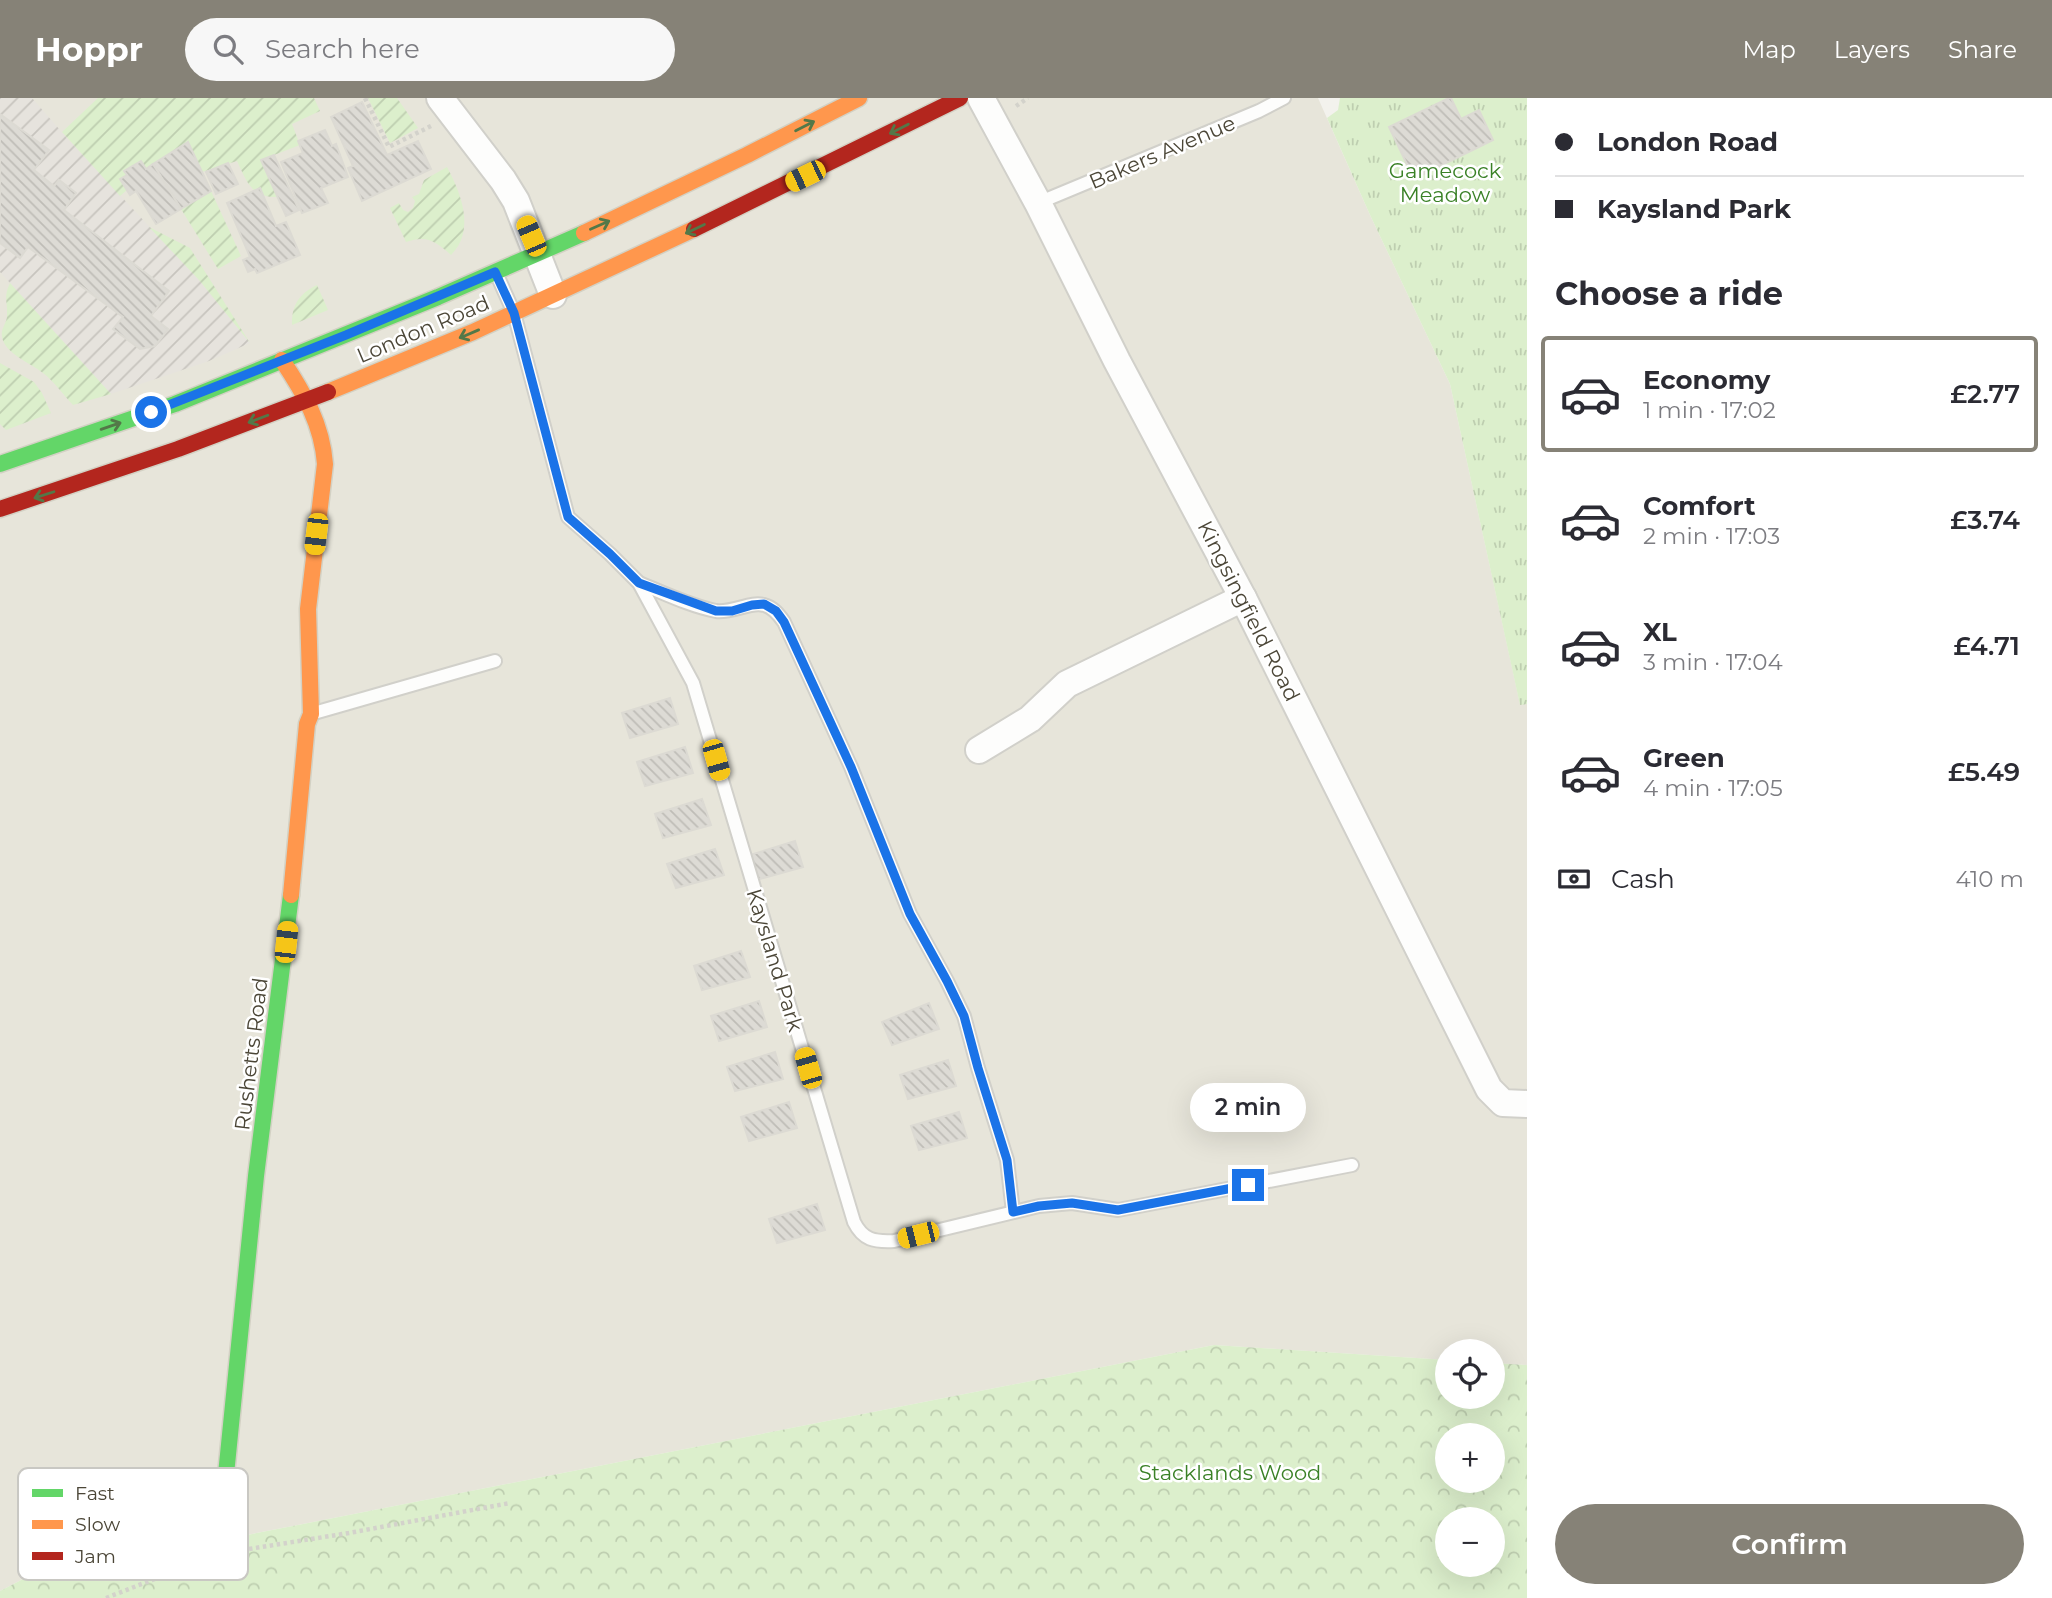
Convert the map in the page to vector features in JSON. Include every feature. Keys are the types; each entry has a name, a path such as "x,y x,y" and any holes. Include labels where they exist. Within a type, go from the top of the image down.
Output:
{"main road":[{"name":"London Road","path":"0,464 175,404 495,272 735,162 859,98"},
{"name":"London Road","path":"0,509 178,449 308,400 473,332 739,208 960,98"},
{"name":"Rushetts Road","path":"227,1468 256,1176 286,942 307,724 311,714 308,609 325,464 325,448 318,421 282,360"}],"street":[{"name":"Kingsingfield Road","path":"981,98 1243,598 1489,1089 1503,1103 1527,1104"},
{"path":"447,106 516,201 553,295"},
{"path":"979,750 1030,719 1067,684 1243,598"}],"lane":[{"name":"Bakers Avenue","path":"1038,203 1259,111 1284,98"},
{"name":"Kaysland Park","path":"495,272 514,313 568,517 639,583 693,683 859,1232 880,1242 894,1241 1039,1206 1072,1203 1118,1210 1352,1165"},
{"name":"Kaysland Park","path":"639,583 716,611 732,611 764,604 776,611 784,622 851,767 910,914 964,1016 1007,1160 1013,1212"},
{"path":"311,714 495,661"}],"path":[{"path":"365,98 386,148 447,106"},
{"path":"248,1549 510,1503"},
{"path":"106,1598 152,1580"}],"shaded area":[{"path":"0,98 1318,98 1450,384 1520,704 1527,704 1527,1365 1505,1364 1505,1339 1435,1339 1435,1359 1214,1345 248,1535 248,1468 18,1468 18,1580 21,1580 0,1591"},
{"path":"0,98 32,98 199,280 250,343 209,361 111,394 0,272"}],"green space":[{"path":"98,98 314,98 320,111 292,124 300,145 261,160 277,197 261,194 251,187 237,161 202,172 188,143 146,169 140,161 125,171 127,175 120,179 127,190 120,196 62,132"},
{"path":"368,98 397,98 418,128 390,143"},
{"name":"Gamecock Meadow","path":"1340,98 1527,98 1527,704 1520,705 1450,384 1327,118 1338,110"},
{"path":"447,167 464,212 463,235 451,255 425,239 406,242 390,208 399,203 403,210 408,212 415,201 412,197 419,194 424,180"},
{"path":"211,191 241,256 218,269 181,209"},
{"path":"149,227 190,248 250,343 199,280"},
{"path":"10,283 111,394 73,405 38,369 8,348 2,334 7,319 6,296"},
{"path":"317,285 328,310 292,325 293,311 298,300"},
{"path":"0,363 34,382 51,413 6,430 0,424"},
{"name":"Stacklands Wood","path":"1214,1345 1435,1359 1435,1409 1505,1409 1505,1364 1527,1365 1527,1598 0,1598 0,1591 21,1580 248,1580 248,1535"}],"building":[{"path":"1449,98 1461,119 1479,110 1493,140 1414,179 1389,127"},
{"path":"362,102 387,155 418,141 431,169 362,201 348,168 353,166 331,117"},
{"path":"0,114 49,150 34,170 54,186 59,180 76,193 64,210 169,291 151,316 168,329 155,346 140,349 113,329 123,317 28,247 20,258 0,243"},
{"path":"325,130 332,146 336,144 348,177 321,188 328,203 302,213 281,162 303,153 298,141"},
{"path":"188,142 211,191 181,209 153,164"},
{"path":"274,155 299,210 286,216 261,160"},
{"path":"141,161 146,169 153,164 181,209 156,224 136,191 130,195 120,179 127,175 124,171"},
{"path":"228,163 238,184 216,194 206,172"},
{"path":"260,188 276,226 286,222 300,255 257,273 255,269 248,272 243,260 250,257 227,203"},
{"path":"670,698 678,724 630,738 622,713"},
{"path":"685,747 693,773 645,786 637,762"},
{"path":"702,799 711,825 663,838 655,814"},
{"path":"795,841 803,867 756,880 747,856"},
{"path":"715,849 724,875 676,888 667,864"},
{"path":"741,951 750,977 702,990 694,966"},
{"path":"759,1001 767,1027 719,1041 711,1016"},
{"path":"929,1003 939,1029 892,1045 882,1022"},
{"path":"775,1052 783,1079 735,1091 727,1067"},
{"path":"948,1060 956,1086 908,1099 900,1075"},
{"path":"789,1102 797,1128 749,1141 741,1117"},
{"path":"959,1112 967,1138 919,1150 911,1126"},
{"path":"817,1204 825,1230 777,1243 769,1219"}],"traffic: fast":[{"path":"0,464 175,404 438,297 584,233"},
{"path":"227,1468 256,1176 291,895"}],"traffic: slow":[{"path":"584,233 859,98"},
{"path":"328,392 473,332 694,229"},
{"path":"282,360 311,409 325,464 308,609 311,714 307,724 291,895"}],"traffic: jam":[{"path":"694,229 960,98"},
{"path":"0,509 178,449 328,392"}],"route":[{"path":"151,412 346,335 495,272 514,313 568,517 639,583 716,611 732,611 764,604 776,611 784,622 851,767 910,914 964,1016 1007,1160 1013,1212 1072,1203 1118,1210 1248,1185"}]}
